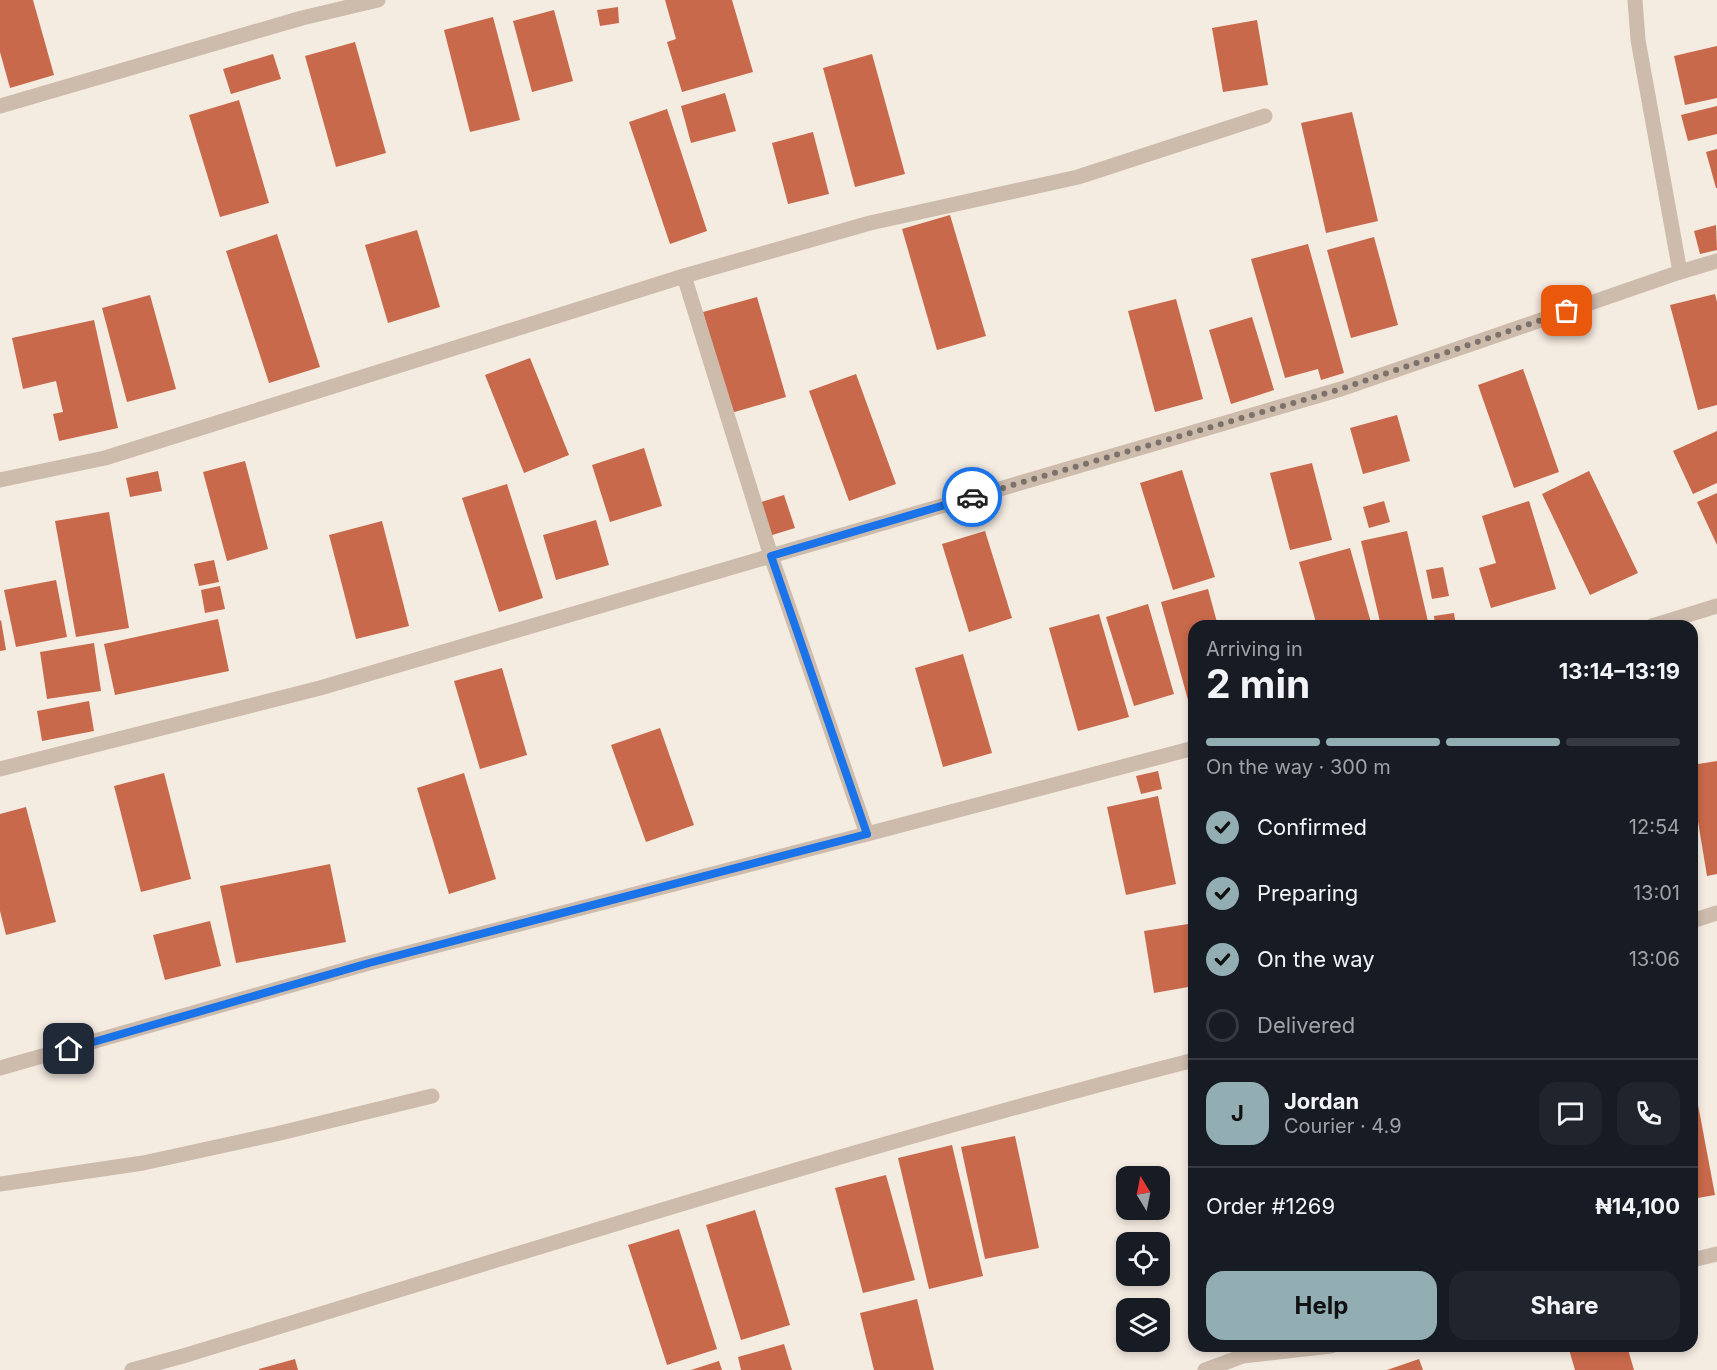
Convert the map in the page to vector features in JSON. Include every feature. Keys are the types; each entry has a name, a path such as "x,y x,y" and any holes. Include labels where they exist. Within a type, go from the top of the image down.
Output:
{"street":[{"path":"0,106 302,18 378,0"},
{"path":"1635,0 1638,40 1680,272"},
{"path":"0,480 105,458 684,276 870,222 1078,177 1265,116"},
{"path":"0,769 320,687 1341,389 1717,261"},
{"path":"684,276 771,556 867,834"},
{"path":"1672,620 1717,606"},
{"path":"0,1068 369,963 1188,750"},
{"path":"1698,919 1717,914"},
{"path":"132,1370 798,1169 1048,1097 1188,1062"},
{"path":"0,1184 143,1163 432,1096"},
{"path":"1698,1259 1717,1254"},
{"path":"1206,1370 1243,1356 1278,1352"}],"building":[{"path":"0,0 33,0 54,75 10,88 0,52"},
{"path":"665,0 732,0 753,72 682,92 667,42 676,39"},
{"path":"618,7 619,23 600,26 597,10"},
{"path":"554,10 573,81 532,92 513,21"},
{"path":"493,17 520,120 470,132 444,30"},
{"path":"1257,20 1268,85 1223,92 1212,28"},
{"path":"355,42 386,153 336,167 305,56"},
{"path":"1717,46 1717,98 1685,105 1674,56"},
{"path":"273,54 281,79 231,94 223,69"},
{"path":"872,54 905,174 855,187 823,68"},
{"path":"725,93 736,131 691,143 681,106"},
{"path":"239,100 269,203 220,217 189,115"},
{"path":"1717,106 1717,134 1688,141 1681,115"},
{"path":"667,109 707,231 670,244 629,122"},
{"path":"1352,112 1378,221 1326,233 1301,123"},
{"path":"813,132 829,194 788,204 772,143"},
{"path":"1717,149 1717,188 1716,188 1706,152"},
{"path":"950,215 986,336 937,350 902,229"},
{"path":"1716,225 1717,250 1700,254 1694,231"},
{"path":"417,230 440,307 388,323 365,245"},
{"path":"277,234 320,367 269,383 226,251"},
{"path":"1374,237 1398,325 1351,338 1327,250"},
{"path":"1308,244 1344,373 1321,380 1318,369 1285,378 1251,259"},
{"path":"1715,294 1717,302 1717,405 1698,410 1670,305"},
{"path":"150,295 176,389 127,402 102,308"},
{"path":"757,297 786,397 731,413 703,312"},
{"path":"1176,299 1203,399 1155,412 1128,311"},
{"path":"1252,317 1274,390 1231,404 1209,330"},
{"path":"94,320 118,428 59,441 53,414 63,412 56,381 23,389 12,338"},
{"path":"530,358 569,455 524,473 485,375"},
{"path":"1523,369 1559,472 1514,488 1478,385"},
{"path":"856,374 896,484 849,501 809,391"},
{"path":"1397,415 1410,461 1363,474 1350,428"},
{"path":"1717,431 1717,483 1693,494 1673,451"},
{"path":"644,448 662,506 610,522 592,465"},
{"path":"245,461 268,549 227,561 203,472"},
{"path":"1312,463 1332,540 1290,550 1270,473"},
{"path":"1182,470 1215,577 1173,590 1140,483"},
{"path":"158,471 162,491 130,497 126,478"},
{"path":"1589,471 1638,573 1590,595 1542,494"},
{"path":"507,484 543,598 499,612 462,498"},
{"path":"1717,493 1717,545 1697,502"},
{"path":"784,495 795,528 769,536 758,503"},
{"path":"1384,501 1390,522 1369,528 1363,507"},
{"path":"1529,501 1556,589 1491,608 1479,568 1496,563 1482,516"},
{"path":"109,512 129,628 76,637 55,521"},
{"path":"596,520 609,565 556,580 543,535"},
{"path":"382,521 409,626 356,639 329,535"},
{"path":"985,531 1012,618 969,632 942,544"},
{"path":"1407,531 1428,620 1380,620 1361,541"},
{"path":"1350,548 1370,620 1315,620 1299,562"},
{"path":"214,560 219,582 199,586 194,564"},
{"path":"1443,567 1449,596 1432,599 1426,570"},
{"path":"56,580 67,637 16,647 4,590"},
{"path":"220,586 225,609 205,613 201,590"},
{"path":"1208,589 1216,620 1188,620 1188,700 1161,602"},
{"path":"1148,604 1174,694 1134,706 1106,617"},
{"path":"1454,613 1455,620 1434,620 1434,616"},
{"path":"1099,614 1129,717 1078,731 1049,628"},
{"path":"218,619 229,671 115,695 104,644"},
{"path":"0,621 6,650 0,651"},
{"path":"94,643 101,691 47,699 40,652"},
{"path":"963,654 992,753 943,767 915,668"},
{"path":"502,668 527,755 480,769 454,681"},
{"path":"89,701 94,731 42,741 37,711"},
{"path":"660,728 694,825 646,842 611,745"},
{"path":"1717,761 1717,874 1707,876 1698,821 1698,764"},
{"path":"1158,771 1162,789 1141,794 1136,776"},
{"path":"164,773 191,879 141,892 114,786"},
{"path":"464,773 496,879 449,894 417,788"},
{"path":"1158,796 1176,884 1126,895 1107,807"},
{"path":"26,807 56,922 6,935 0,911 0,814"},
{"path":"330,864 346,942 236,963 220,886"},
{"path":"210,921 221,966 165,980 153,935"},
{"path":"1188,924 1188,987 1154,993 1144,931"},
{"path":"1698,1105 1715,1195 1698,1198"},
{"path":"1015,1136 1039,1248 985,1259 961,1147"},
{"path":"952,1145 983,1276 929,1289 898,1158"},
{"path":"886,1175 915,1280 863,1293 835,1188"},
{"path":"755,1210 790,1325 741,1340 706,1225"},
{"path":"679,1229 717,1349 667,1365 628,1245"},
{"path":"917,1299 934,1370 874,1370 860,1313"},
{"path":"784,1344 792,1370 741,1370 738,1357"},
{"path":"1570,1352 1629,1352 1634,1370 1575,1370"},
{"path":"295,1359 298,1370 259,1370 259,1369"},
{"path":"1419,1359 1423,1370 1387,1370"},
{"path":"719,1361 722,1370 691,1370"}],"way so far":[{"path":"972,497 1341,389 1567,311"}],"route":[{"path":"69,1049 369,963 867,834 771,556 972,497"}]}
